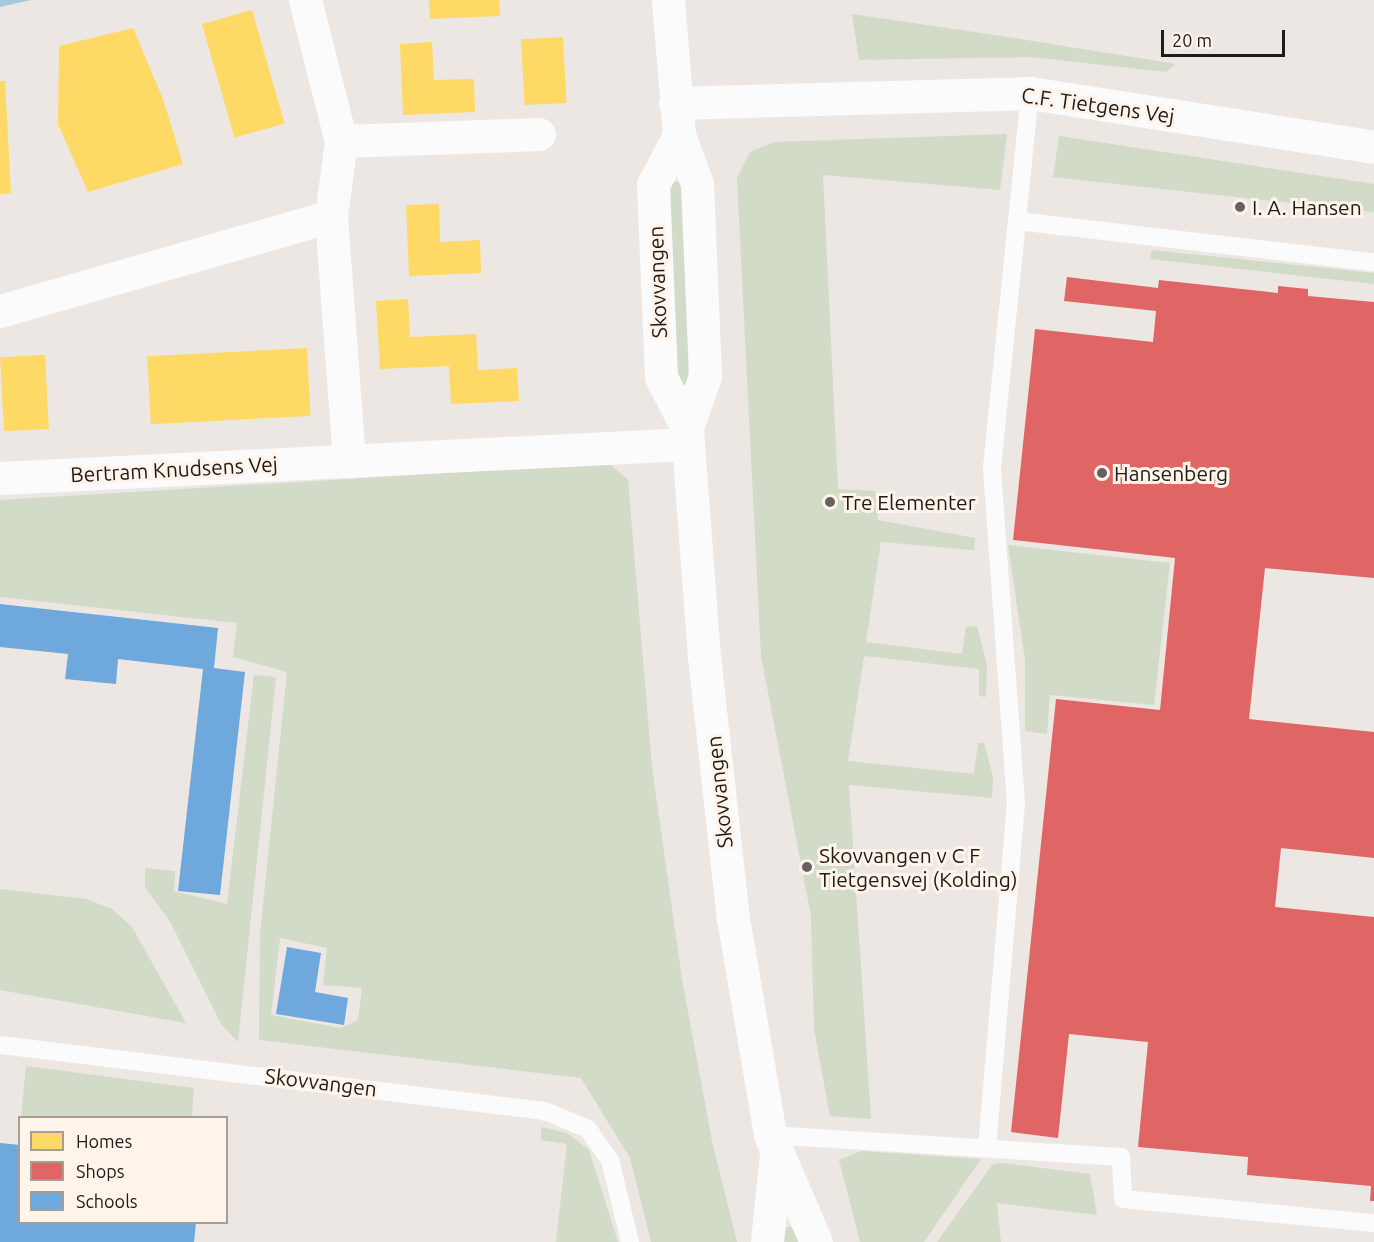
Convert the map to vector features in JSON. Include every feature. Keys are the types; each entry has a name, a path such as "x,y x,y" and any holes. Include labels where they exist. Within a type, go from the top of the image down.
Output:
{"street":[{"path":"305,0 341,141 331,216 349,460"},
{"name":"Skovvangen","path":"668,0 679,135 698,184 705,376 687,436"},
{"name":"C.F. Tietgens Vej","path":"675,102 1030,93 1374,147"},
{"path":"341,141 539,134"},
{"name":"Skovvangen","path":"679,135 653,185 661,377 687,436 704,656 733,918 773,1144 767,1242"},
{"path":"0,311 331,216"},
{"name":"Bertram Knudsens Vej","path":"0,478 349,460 687,436"},
{"name":"Skovvangen","path":"773,1144 816,1242"}],"lane":[{"path":"987,1148 1016,804 992,466 1030,93"},
{"path":"1017,221 1374,262"},
{"name":"Skovvangen","path":"0,1045 545,1111 588,1129 610,1160 630,1242"},
{"path":"773,1144 987,1148 1121,1157 1123,1199 1374,1223"}],"green space":[{"path":"852,14 1176,64 1166,72 1031,57 859,60"},
{"path":"1007,134 1000,190 823,175 838,489 875,491 878,520 975,538 974,550 881,542 866,642 962,654 966,627 977,626 987,665 986,697 979,696 979,669 864,656 848,761 974,774 978,743 984,743 993,777 992,798 849,785 871,1119 830,1116 814,1029 811,916 761,656 737,178 750,152 774,142"},
{"path":"1059,136 1374,184 1374,212 1053,177"},
{"path":"668,182 685,182 691,351 687,385 671,385"},
{"path":"1152,250 1374,273 1374,284 1150,259"},
{"path":"598,464 610,464 628,480 652,767 682,979 712,1141 737,1242 651,1242 630,1158 581,1078 259,1040 260,934 287,672 233,657 237,623 0,597 0,500","holes":["280,938 327,948 323,985 362,988 358,1020 341,1028 271,1015"]},
{"path":"1008,545 1170,563 1154,705 1050,695 1047,734 1025,731 1025,660"},
{"path":"254,675 276,677 238,1042 221,1024 171,923 145,887 145,868 175,871 174,891 227,904"},
{"path":"0,889 86,899 112,909 132,927 186,1023 0,990"},
{"path":"26,1066 194,1088 192,1116 21,1116"},
{"path":"541,1127 567,1133 589,1150 618,1242 556,1242 567,1144 541,1140"},
{"path":"861,1151 981,1159 924,1242 860,1242 839,1160"},
{"path":"1002,1163 1090,1174 1097,1215 997,1203 1001,1242 937,1242 993,1164"},
{"path":"798,1226 802,1242 783,1242 783,1228"}],"water":[{"path":"0,0 31,0 0,7"}],"building: Homes":[{"path":"429,0 499,0 500,16 430,19"},
{"path":"252,10 285,123 235,138 202,24"},
{"path":"133,28 163,99 183,164 88,192 58,124 59,46"},
{"path":"563,37 566,103 525,105 521,39"},
{"path":"432,42 434,80 474,79 475,112 403,115 400,44"},
{"path":"0,81 5,81 11,193 0,194"},
{"path":"439,204 440,242 480,240 481,273 409,276 406,205"},
{"path":"408,299 410,337 476,334 478,370 517,368 519,401 451,404 449,366 380,369 376,301"},
{"path":"307,348 311,416 151,424 147,356"},
{"path":"45,355 49,429 4,431 0,357"}],"building: Shops":[{"path":"1067,277 1158,288 1159,280 1278,293 1278,286 1308,289 1308,296 1374,302 1374,578 1265,568 1249,719 1374,732 1374,858 1281,848 1275,907 1374,917 1374,1201 1370,1201 1371,1186 1247,1175 1248,1157 1138,1147 1148,1042 1069,1034 1058,1138 1011,1132 1056,699 1160,710 1175,558 1013,540 1035,329 1153,342 1156,311 1064,301"}],"building: Schools":[{"path":"0,604 218,628 214,668 245,672 220,895 178,891 203,669 118,659 116,684 65,679 68,654 0,647"},
{"path":"287,947 321,953 315,992 348,998 344,1025 276,1014"},
{"path":"0,1143 18,1145 18,1224 196,1224 194,1242 0,1242"}],"place":[{"name":"I. A. Hansen","path":"1240,207"},
{"name":"Hansenberg","path":"1102,473"},
{"name":"Tre Elementer","path":"830,502"},
{"name":"Skovvangen v C F Tietgensvej (Kolding)","path":"807,867"}]}
